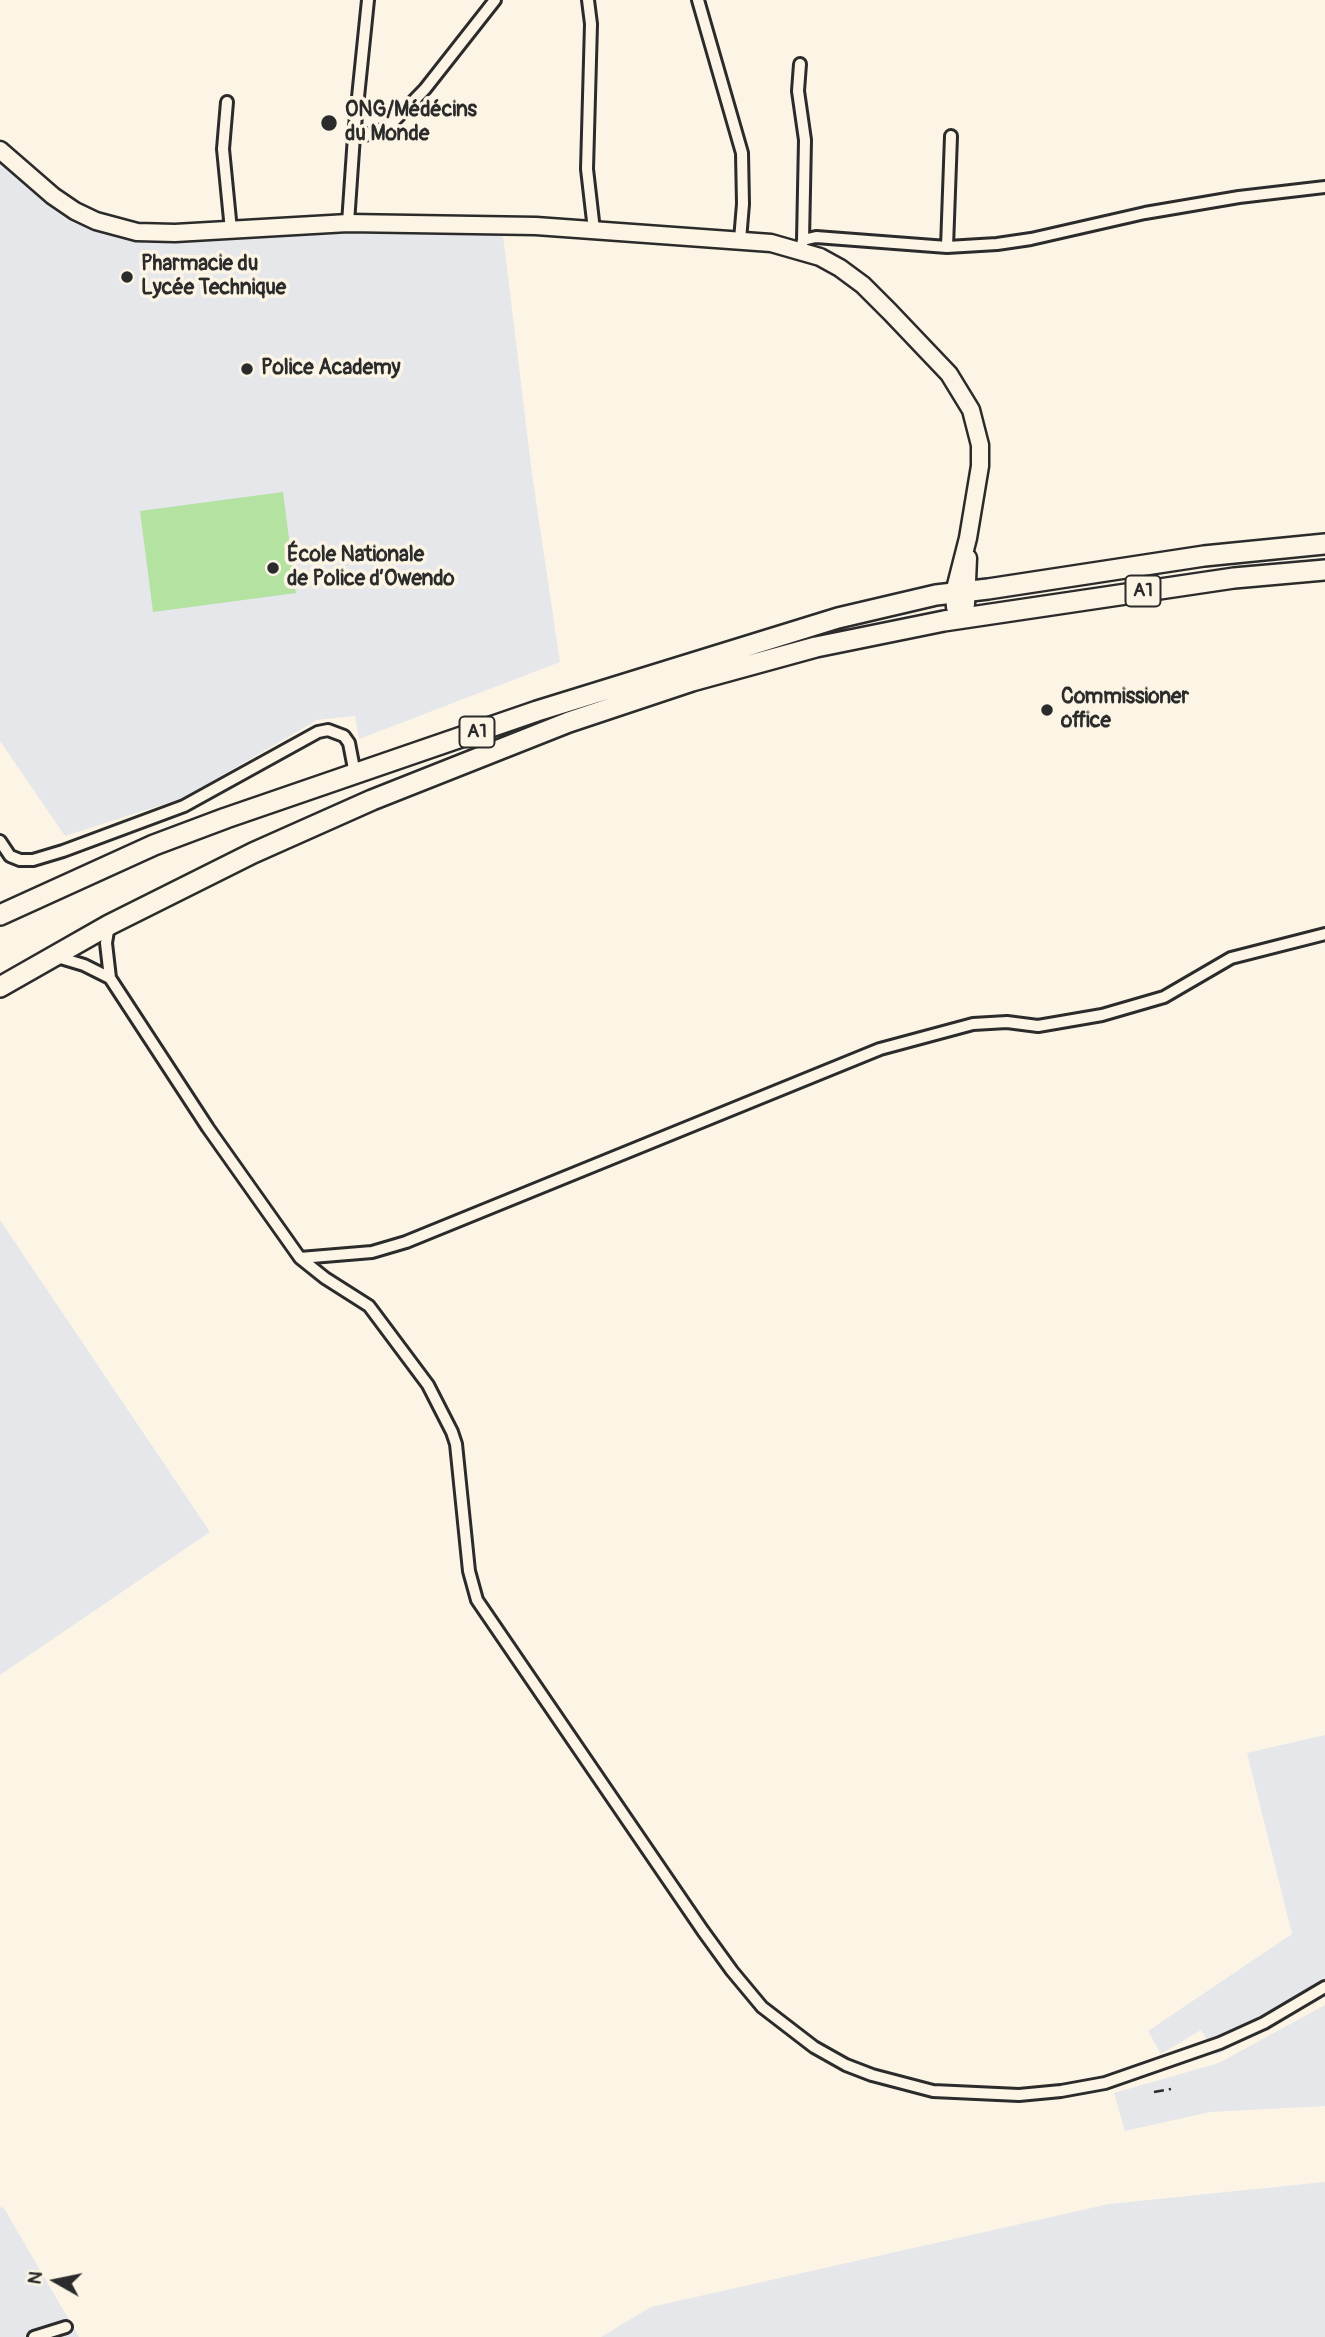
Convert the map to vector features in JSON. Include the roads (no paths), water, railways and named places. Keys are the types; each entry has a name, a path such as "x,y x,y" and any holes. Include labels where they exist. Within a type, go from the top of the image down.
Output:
{"highway":[{"name":"A1","path":"0,915 154,845 525,715 838,618 936,595 1204,556 1325,544"},
{"name":"A1","path":"0,987 109,925 253,853 348,810 569,722 692,681 816,647 961,618 1234,578 1325,570"}],"street":[{"path":"348,223 368,0"},
{"path":"354,136 377,133 389,125 425,89 495,0"},
{"path":"588,0 591,24 587,169 594,230"},
{"path":"698,0 742,153 743,204 740,240"},
{"path":"800,64 798,91 805,140 802,245"},
{"path":"227,102 223,149 231,230"},
{"path":"947,247 951,136"},
{"path":"0,150 64,204 96,221 149,233 348,223 536,226 802,245 863,285 933,356 962,393 971,410 981,445 980,466 961,592 967,604 961,618"},
{"path":"802,245 816,237 947,247 997,244 1031,239 1144,213 1240,197 1325,187"},
{"path":"0,841 10,856 20,860 33,860 63,851 184,806 318,732 328,730 344,736 349,743 355,774"},
{"path":"109,925 106,943 110,978 208,1128 300,1258 325,1278 369,1306 428,1385 456,1444 469,1572 477,1600 732,1971 762,2007 796,2035 846,2065 872,2075 933,2091 1019,2095 1105,2083 1220,2043 1264,2023 1325,1987"},
{"path":"300,1258 372,1252 406,1242 880,1049 974,1024 1007,1022 1038,1026 1102,1015 1164,998 1231,958 1325,934"},
{"path":"54,956 85,965 110,978"},
{"path":"34,2337 66,2327"}],"railway":[{"path":"1154,2092 1171,2089"}],"place":[{"name":"ONG/Médécins du Monde","path":"329,123"},
{"name":"Pharmacie du Lycée Technique","path":"127,277"},
{"name":"Police Academy","path":"247,369"},
{"name":"École Nationale de Police d’Owendo","path":"273,568"},
{"name":"Commissioner office","path":"1047,710"}]}
